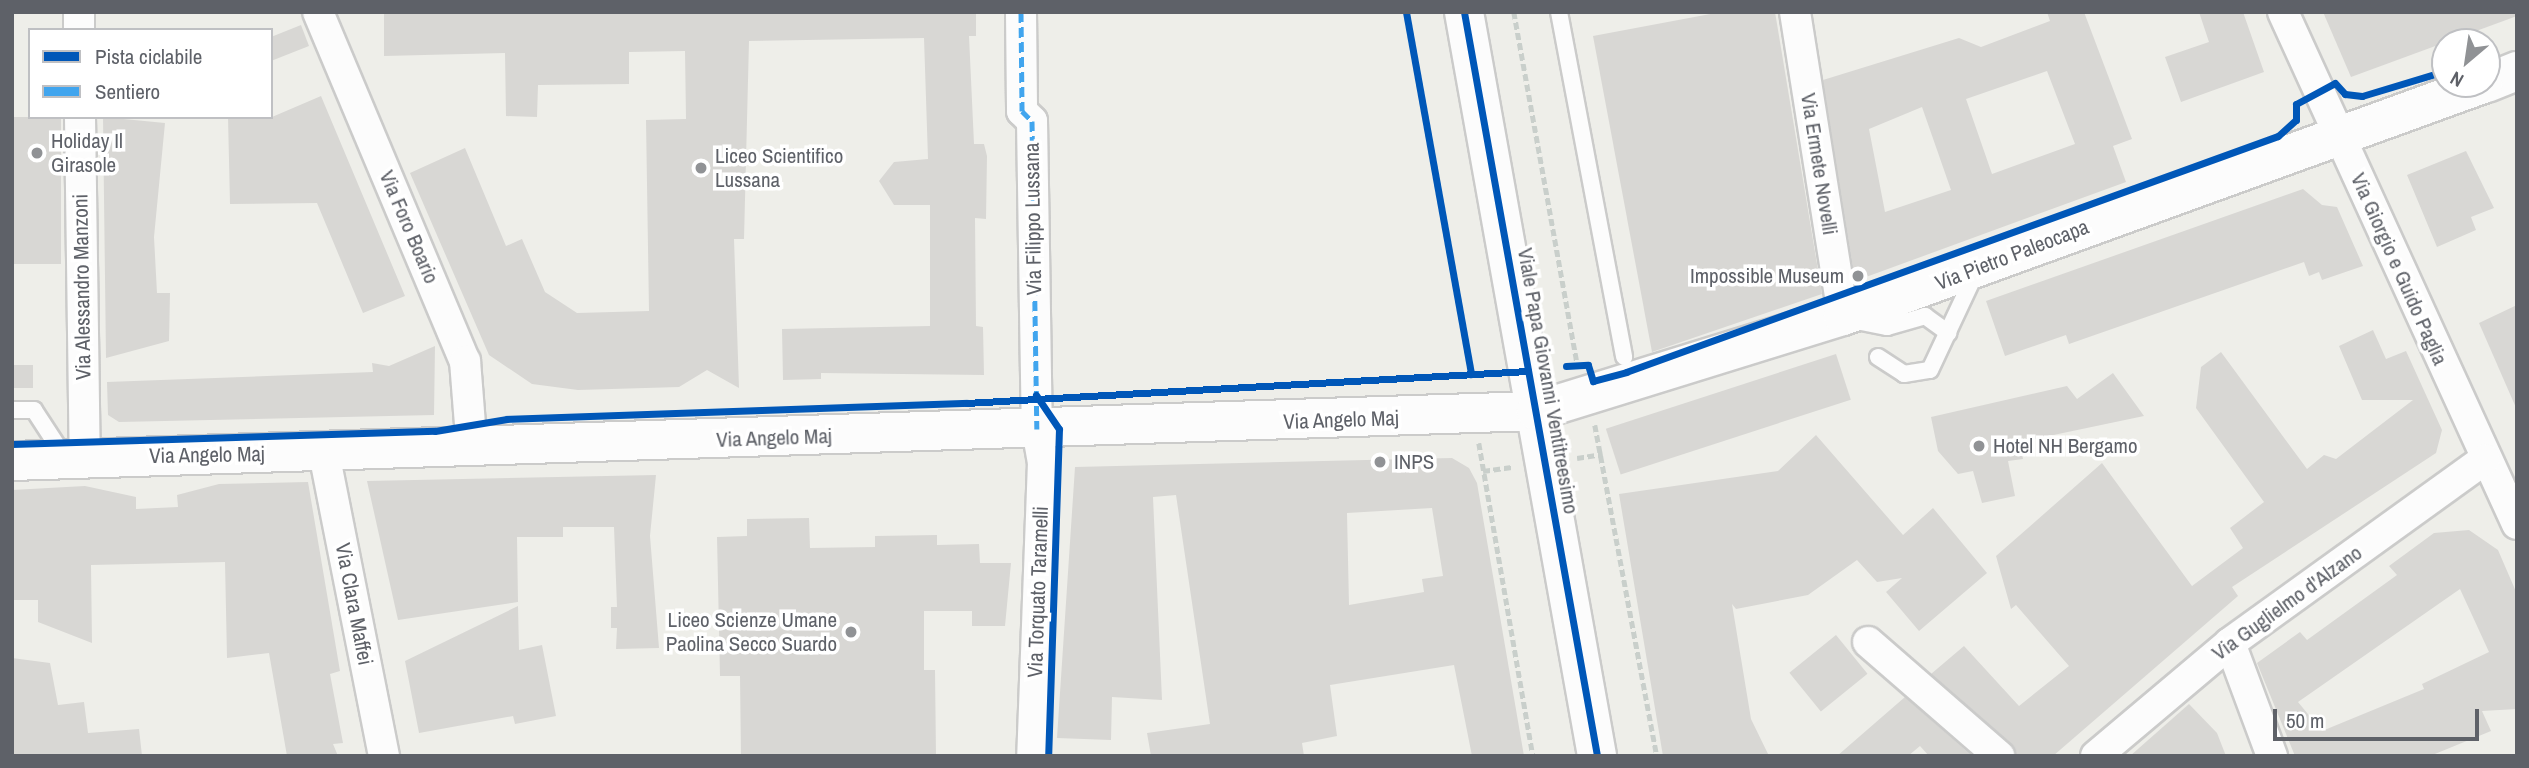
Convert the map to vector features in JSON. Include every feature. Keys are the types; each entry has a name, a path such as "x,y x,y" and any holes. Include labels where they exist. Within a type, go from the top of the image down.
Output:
{"main road":[{"name":"Viale Papa Giovanni Ventitreesimo","path":"1464,12 1598,756"},
{"name":"Via Pietro Paleocapa","path":"1536,411 1585,379 1843,316 1977,270 2445,98"},
{"name":"Via Angelo Maj","path":"12,461 74,457 472,449 1476,416 1536,411"}],"street":[{"name":"Via Foro Boario","path":"318,12 465,361 472,449"},
{"name":"Via Filippo Lussana","path":"1021,12 1022,111 1032,121 1037,429"},
{"name":"Via Ermete Novelli","path":"1795,12 1843,316"},
{"name":"Via Giorgio e Guido Paglia","path":"2283,12 2517,524"},
{"name":"Via Alessandro Manzoni","path":"74,457 80,119"},
{"name":"Via Torquato Taramelli","path":"1032,756 1043,462 1037,429"},
{"name":"Via Clara Maffei","path":"324,453 384,756"},
{"name":"Via Guglielmo d'Alzano","path":"2096,756 2230,643 2485,459"},
{"path":"1868,642 1999,756"},
{"path":"2230,643 2272,756"}],"lane":[{"path":"1559,12 1624,357"},
{"path":"1878,357 1895,371 1922,373 1936,364 1977,270"},
{"path":"1843,316 1887,327 1925,316 1948,334"},
{"path":"12,410 34,410 74,457"}],"path":[{"path":"1514,12 1585,379 1603,454 1657,756"},
{"path":"1476,416 1533,756"}],"building":[{"path":"384,12 976,12 976,36 969,36 974,144 984,144 987,156 986,219 975,218 976,326 983,327 984,375 821,373 821,379 783,380 782,329 930,326 930,205 894,205 879,181 894,162 928,159 924,38 749,41 744,239 734,239 739,388 707,370 679,387 578,390 532,384 489,355 410,173 465,148 506,246 522,239 545,292 577,313 649,311 646,120 686,119 685,51 629,52 629,84 538,85 537,117 506,116 505,53 384,56"},
{"path":"1721,12 1775,12 1822,294 1652,352 1593,36"},
{"path":"2047,12 2084,12 2132,139 2113,146 2126,182 1855,281 1823,80 1959,38 1981,47 2050,21","holes":["2047,71 2075,144 1992,174 1966,99","1922,107 1951,190 1885,212 1869,129"]},
{"path":"2199,12 2243,12 2264,72 2181,102 2165,57 2209,42"},
{"path":"2323,12 2517,12 2517,16 2484,28 2431,28 2431,48 2351,77"},
{"path":"301,25 309,46 273,60 273,36"},
{"path":"321,96 405,296 363,313 317,203 230,204 228,119 273,119 273,117"},
{"path":"12,117 61,119 61,264 12,264"},
{"path":"103,119 165,123 154,237 157,293 170,293 169,341 106,358"},
{"path":"2466,151 2494,208 2471,217 2476,230 2437,247 2407,175"},
{"path":"2303,189 2322,205 2337,207 2363,266 2322,280 2319,272 2309,276 2304,262 2069,344 2066,335 2005,356 1986,301"},
{"path":"2517,305 2517,410 2479,323"},
{"path":"2373,330 2386,359 2406,351 2442,430 2436,453 2232,587 2238,596 2053,756 2016,756 2010,743 1931,674 1964,646 2019,706 2069,666 2016,605 2011,609 1996,556 2102,463 2192,586 2243,548 2230,528 2264,502 2196,408 2201,367 2221,352 2307,469 2324,455 2336,459 2413,400 2362,400 2339,346"},
{"path":"435,346 434,415 119,422 108,415 107,382 373,372 372,363 389,366"},
{"path":"1836,354 1851,400 1621,474 1606,429"},
{"path":"12,365 33,365 33,388 12,388"},
{"name":"Hotel NH Bergamo","path":"2113,373 2144,416 2020,442 2023,459 2008,461 2015,496 1982,503 1973,471 1958,474 1938,451 1931,417 2067,386 2077,399"},
{"path":"1816,435 1903,535 1933,508 1987,573 1919,631 1886,592 1902,578 1877,582 1857,560 1808,595 1736,609 1732,604 1751,719 1769,756 1663,756 1619,494 1778,471"},
{"path":"1452,458 1469,468 1477,483 1524,756 1472,756 1454,665 1330,685 1337,736 1302,743 1304,756 1151,756 1147,733 1210,724 1176,495 1153,497 1162,700 1112,697 1111,740 1057,738 1075,467","holes":["1432,508 1443,576 1422,579 1424,592 1349,605 1347,513"]},
{"path":"656,475 650,536 659,648 616,649 617,628 611,628 611,607 617,607 614,527 563,527 563,537 517,537 518,602 398,620 367,481"},
{"path":"308,482 340,671 330,674 343,743 333,744 338,756 287,756 269,653 227,658 225,562 91,565 92,643 38,622 38,600 12,600 12,490 85,486 136,497 136,509 178,507 177,495 219,484"},
{"path":"809,518 810,548 875,547 875,536 937,535 937,545 979,544 980,563 1011,563 1005,626 972,626 972,611 924,611 924,670 935,670 936,756 741,756 740,676 720,676 717,537 747,536 747,519"},
{"path":"2469,530 2498,550 2517,594 2517,709 2482,711 2491,731 2430,756 2295,756 2257,663 2300,632 2307,640 2397,575 2389,566 2434,533","holes":["2460,589 2489,652 2422,684 2424,689 2322,731 2298,702"]},
{"path":"518,606 519,650 542,645 556,716 515,724 513,716 419,733 405,661"},
{"path":"1836,635 1867,674 1821,712 1789,673"},
{"path":"12,658 50,663 58,705 84,702 88,733 139,729 142,756 12,756"},
{"path":"1905,697 1972,756 1929,756 1920,746 1908,756 1837,756"},
{"path":"2189,704 2217,733 2226,756 2130,756"}],"marked path":[{"path":"1021,12 1022,111 1032,121 1037,429"}],"cycle path":[{"path":"1406,12 1471,374"},
{"path":"1464,12 1597,756"},
{"path":"1566,366 1588,365 1593,381 1626,372 2278,136 2296,120 2296,104 2335,83 2345,94 2362,96 2431,75"},
{"path":"12,444 435,431 507,419 966,403 1528,371"},
{"path":"1036,395 1059,429 1048,756"}],"place":[{"name":"Holiday Il Girasole","path":"37,153"},
{"name":"Liceo Scientifico Lussana","path":"701,168"},
{"name":"Impossible Museum","path":"1858,276"},
{"name":"Hotel NH Bergamo","path":"1979,446"},
{"name":"INPS","path":"1380,462"},
{"name":"Liceo Scienze Umane Paolina Secco Suardo","path":"851,632"}]}
